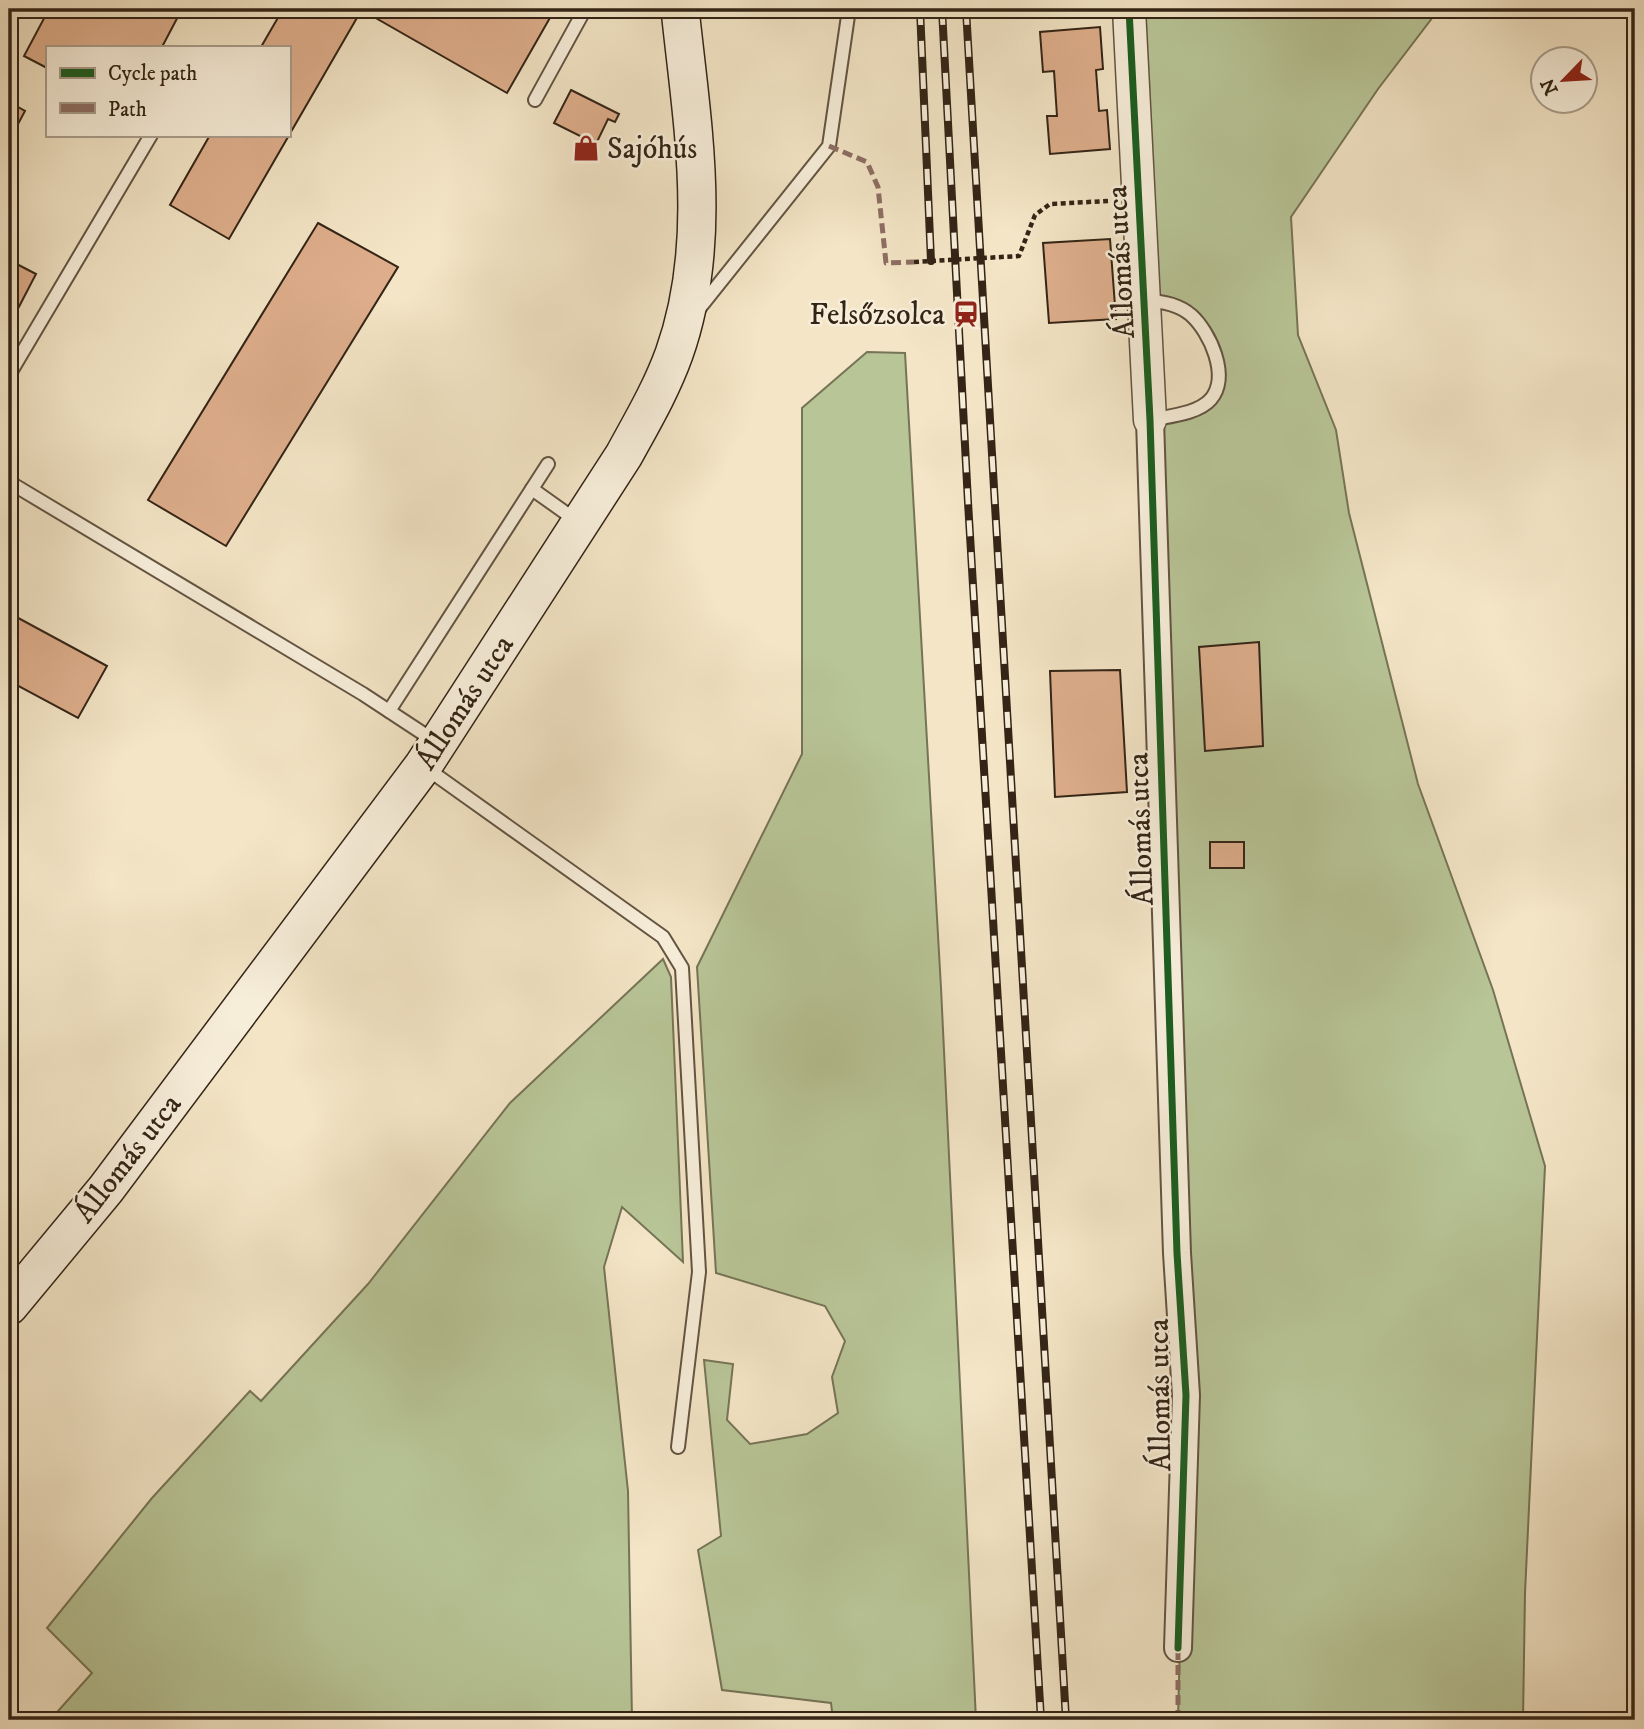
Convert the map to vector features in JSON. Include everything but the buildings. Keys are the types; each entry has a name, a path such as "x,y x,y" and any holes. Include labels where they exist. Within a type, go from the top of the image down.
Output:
{"main road":[{"name":"Állomás utca","path":"9,1306 106,1189 430,755 580,523 651,406 682,329 693,278 698,213 696,157 680,9"}],"street":[{"name":"Állomás utca","path":"1129,9 1141,200 1176,1225 1186,1395 1178,1648"}],"lane":[{"path":"535,100 585,9"},
{"path":"682,329 829,146 849,9"},
{"path":"9,375 150,136"},
{"path":"1145,301 1176,306 1191,315 1214,351 1217,368 1217,386 1210,400 1179,414 1150,420"},
{"path":"389,711 548,464"},
{"path":"9,482 389,711 454,785 663,937 682,968 699,1272 678,1447"},
{"path":"532,489 580,523"}],"path":[{"path":"914,262 1019,256 1035,215 1050,204 1141,200"}],"green space":[{"path":"1137,9 1439,9 1378,89 1291,217 1298,335 1336,430 1349,513 1418,784 1493,990 1545,1166 1525,1593 1523,1720 1178,1720 1186,1395 1150,420 1210,400 1217,368 1191,315 1159,301"},
{"path":"867,352 905,353 941,988 976,1720 833,1720 831,1703 722,1690 698,1550 721,1536 704,1360 733,1364 727,1420 750,1444 807,1434 838,1413 832,1377 845,1341 825,1306 716,1273 697,967 802,754 802,408"},
{"path":"663,959 671,977 683,1262 622,1207 604,1267 628,1491 632,1720 50,1720 92,1673 47,1628 152,1498 250,1391 261,1401 368,1284 510,1103"}],"railway":[{"path":"920,9 931,261"},
{"path":"942,9 968,502 1041,1720"},
{"path":"966,9 1066,1720"}],"marked path":[{"path":"829,146 867,162 878,187 886,263 914,262"},
{"path":"1178,1648 1178,1720"}],"cycle path":[{"path":"1129,9 1150,420 1177,1253 1186,1395 1178,1648"}],"place":[{"name":"Sajóhús","path":"586,148"},
{"name":"Felsőzsolca","path":"966,314"}]}
